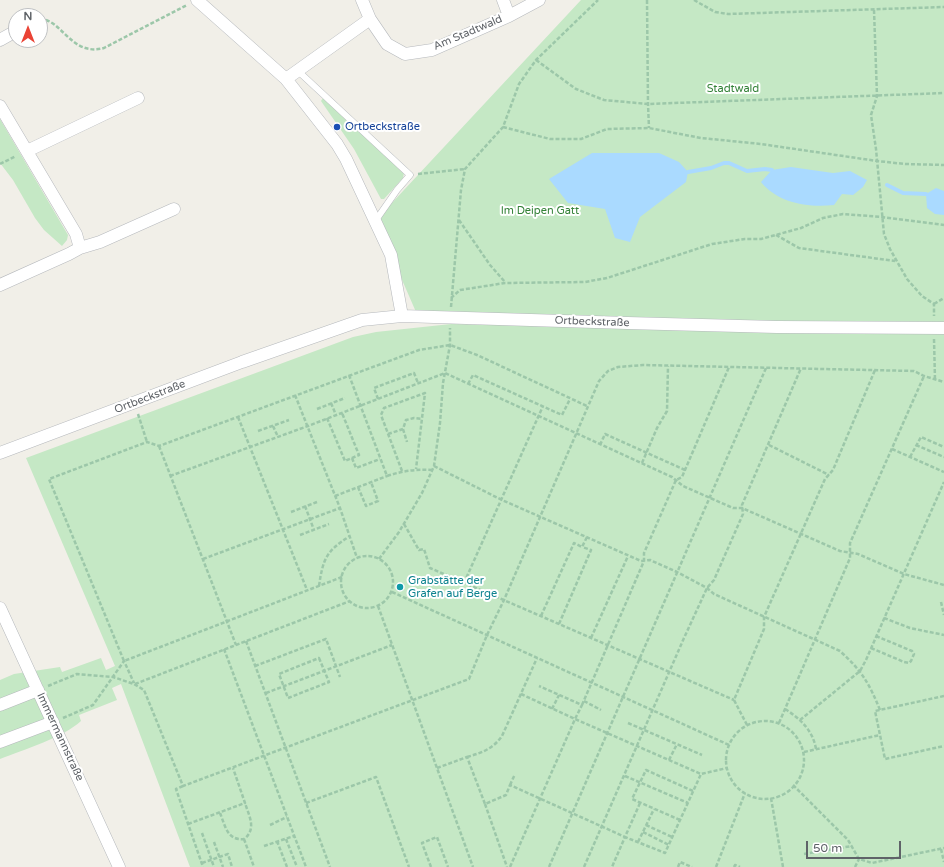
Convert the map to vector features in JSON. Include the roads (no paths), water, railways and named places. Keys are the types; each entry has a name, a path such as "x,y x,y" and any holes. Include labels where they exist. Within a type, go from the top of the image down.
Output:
{"street":[{"name":"Am Stadtwald","path":"362,0 370,19 387,44 405,54 432,50 509,16 538,0"},
{"name":"Am Stadtwald","path":"503,0 509,16"},
{"path":"193,2 286,79 337,144 376,220 391,255 402,316"},
{"path":"286,79 370,19"},
{"path":"27,151 138,98"},
{"path":"0,106 76,234 80,248"},
{"path":"0,285 80,248 100,242 174,209"},
{"name":"Ortbeckstraße","path":"0,454 135,402 362,320 402,316 777,327 939,328"},
{"name":"Immermannstraße","path":"0,608 119,867"},
{"path":"0,705 38,690"},
{"path":"0,742 53,722"}],"lane":[{"path":"298,71 410,175 397,190 376,220"}],"water":[{"path":"592,153 659,153 679,162 688,172 686,182 640,217 630,242 615,238 605,209 568,203 549,179"},
{"path":"791,167 833,173 850,171 867,180 863,187 853,195 842,194 834,205 804,205 776,195 761,182 772,170"},
{"path":"936,188 944,191 944,215 935,214 927,208 926,194"}],"waterway":[{"path":"688,172 711,168 724,163 729,163 747,171 765,169 772,170"},
{"path":"887,185 903,193 926,194"}],"place":[{"name":"Ortbeckstraße","path":"337,127"},
{"name":"Grabstätte der Grafen auf Berge","path":"400,587"}],"park label":[{"name":"Stadtwald","path":"733,89"},
{"name":"Im Deipen Gatt","path":"540,211"}]}
